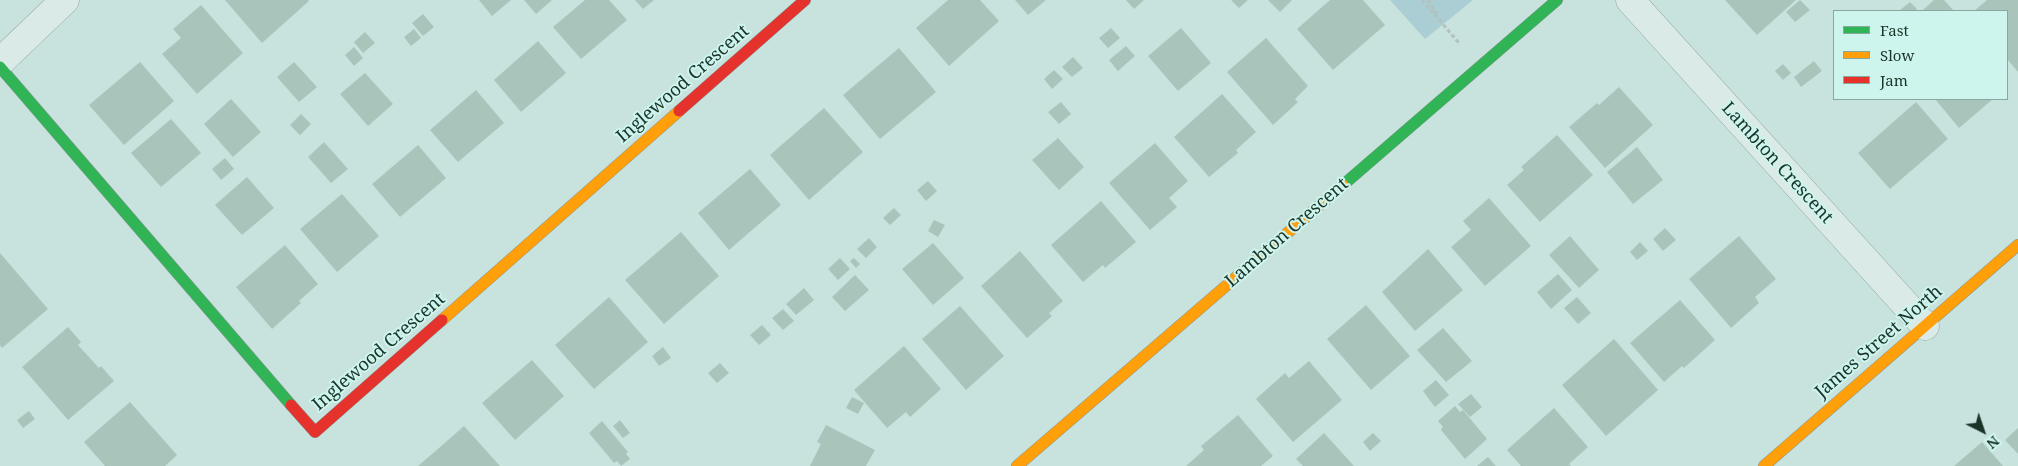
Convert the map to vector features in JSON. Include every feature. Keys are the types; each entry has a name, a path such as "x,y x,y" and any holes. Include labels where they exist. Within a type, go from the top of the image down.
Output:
{"street":[{"path":"0,62 65,0"},
{"name":"Inglewood Crescent","path":"0,67 316,432 805,0"},
{"name":"Lambton Crescent","path":"1017,466 1557,0"},
{"name":"Lambton Crescent","path":"1630,0 1924,326"},
{"name":"James Street North","path":"1764,466 2018,245"}],"path":[{"path":"1422,0 1480,66"},
{"path":"1428,0 1443,24"}],"shaded area":[{"path":"1390,0 1473,0 1425,39"}],"building":[{"path":"225,0 308,0 309,1 262,43"},
{"path":"479,0 511,0 492,16"},
{"path":"524,0 552,0 536,14"},
{"path":"585,0 609,0 627,20 581,59 553,27"},
{"path":"635,0 654,0 643,9"},
{"path":"948,0 980,0 999,21 949,66 916,28"},
{"path":"1015,0 1046,0 1028,15"},
{"path":"1126,0 1144,0 1134,9"},
{"path":"1231,0 1248,0 1239,8"},
{"path":"1268,0 1292,0 1280,12"},
{"path":"1330,0 1363,0 1385,25 1333,70 1297,29"},
{"path":"1725,0 1796,0 1757,35"},
{"path":"1800,0 1810,10 1795,22 1786,12"},
{"path":"1934,0 1944,0 1953,10 1923,10"},
{"path":"1987,0 2018,0 2018,72 2008,60 2008,10 1975,10"},
{"path":"1910,2 1917,9 1916,10 1900,10"},
{"path":"201,5 243,53 197,94 162,54 181,38 173,29"},
{"path":"423,14 434,27 423,36 412,23"},
{"path":"1111,28 1120,38 1108,48 1099,38"},
{"path":"1181,28 1211,63 1178,91 1148,56"},
{"path":"414,29 421,38 411,46 404,37"},
{"path":"365,32 375,43 363,53 354,42"},
{"path":"1266,38 1308,86 1295,99 1298,102 1273,125 1227,72"},
{"path":"538,41 566,73 521,112 494,80"},
{"path":"1126,46 1135,56 1118,71 1109,60"},
{"path":"354,47 363,58 354,66 345,55"},
{"path":"899,48 936,92 880,139 843,95"},
{"path":"1073,57 1083,68 1072,77 1062,67"},
{"path":"1814,61 1822,71 1801,87 1794,77"},
{"path":"140,62 174,101 124,145 89,105"},
{"path":"294,62 317,87 299,102 277,77"},
{"path":"1783,64 1791,73 1783,80 1775,71"},
{"path":"1054,70 1063,79 1052,89 1044,79"},
{"path":"365,73 393,104 368,126 340,94"},
{"path":"1619,87 1653,125 1605,168 1569,127 1597,103 1599,105"},
{"path":"476,90 504,123 458,162 430,130"},
{"path":"1222,94 1256,132 1236,150 1238,153 1209,177 1174,137"},
{"path":"231,99 261,132 233,157 204,124"},
{"path":"1936,100 1992,100 1959,128"},
{"path":"1061,102 1071,114 1059,124 1048,112"},
{"path":"1916,102 1948,139 1890,189 1858,153"},
{"path":"824,108 863,152 809,200 770,155"},
{"path":"301,114 311,124 300,135 290,125"},
{"path":"171,119 201,153 161,187 131,153"},
{"path":"1557,135 1593,175 1540,222 1507,185 1524,170 1521,167"},
{"path":"1058,138 1084,167 1059,190 1032,160"},
{"path":"324,142 348,169 331,183 308,157"},
{"path":"1155,143 1188,181 1169,198 1177,207 1150,230 1109,183"},
{"path":"418,145 446,178 400,217 372,184"},
{"path":"1637,147 1663,180 1633,204 1607,172"},
{"path":"225,158 234,169 221,180 212,169"},
{"path":"750,169 781,205 729,250 698,213"},
{"path":"247,177 274,208 242,235 215,205"},
{"path":"928,181 937,191 926,201 917,190"},
{"path":"342,194 379,236 337,272 300,229"},
{"path":"1489,198 1531,246 1485,286 1451,247 1471,230 1463,221"},
{"path":"1101,201 1136,242 1105,268 1103,265 1083,282 1051,245"},
{"path":"894,208 901,215 890,225 883,218"},
{"path":"934,220 945,225 938,237 928,231"},
{"path":"1665,228 1676,240 1663,251 1653,239"},
{"path":"681,232 719,276 664,324 625,280"},
{"path":"1570,236 1599,270 1579,288 1549,255"},
{"path":"1739,236 1776,279 1755,297 1759,303 1731,328 1689,279"},
{"path":"869,238 877,247 866,258 857,249"},
{"path":"1640,242 1648,251 1637,260 1630,252"},
{"path":"933,243 964,278 933,305 902,269"},
{"path":"285,245 318,284 299,301 301,303 272,329 236,287"},
{"path":"1428,249 1463,290 1415,331 1382,292"},
{"path":"1020,251 1063,301 1049,313 1052,316 1027,338 981,286"},
{"path":"0,253 48,309 2,348 0,345"},
{"path":"840,258 850,269 838,280 828,269"},
{"path":"854,258 860,264 856,268 850,261"},
{"path":"1558,274 1572,290 1551,309 1537,292"},
{"path":"855,275 869,290 845,311 832,297"},
{"path":"804,288 814,300 796,315 786,304"},
{"path":"609,297 648,342 594,389 555,345"},
{"path":"1577,297 1591,313 1578,324 1564,308"},
{"path":"1680,300 1715,340 1684,368 1682,366 1664,382 1630,343"},
{"path":"1366,305 1410,356 1371,390 1327,339"},
{"path":"960,306 1004,356 966,390 922,339"},
{"path":"783,309 794,321 783,330 772,318"},
{"path":"762,325 771,335 759,345 750,335"},
{"path":"68,327 81,342 78,345 114,381 68,420 22,367"},
{"path":"1443,328 1472,361 1446,382 1417,350"},
{"path":"1614,339 1658,390 1606,436 1562,385"},
{"path":"904,346 941,389 910,417 906,412 887,428 854,390"},
{"path":"663,347 671,358 659,366 652,356"},
{"path":"532,360 564,396 515,440 482,403"},
{"path":"1309,361 1342,400 1293,442 1256,399 1285,373 1289,378"},
{"path":"720,363 729,373 717,383 708,373"},
{"path":"1436,380 1449,395 1435,407 1423,391"},
{"path":"1471,394 1482,407 1470,417 1458,404"},
{"path":"852,397 864,403 858,414 846,408"},
{"path":"130,402 177,455 165,466 105,466 84,442"},
{"path":"1455,406 1460,412 1463,410 1487,439 1465,459 1441,430 1443,427 1438,421"},
{"path":"1554,408 1588,447 1569,464 1571,466 1521,466 1507,450"},
{"path":"29,411 35,419 23,428 17,420"},
{"path":"1238,415 1273,456 1261,466 1186,466 1204,450 1201,446"},
{"path":"620,420 630,433 623,438 613,426"},
{"path":"602,421 628,452 626,454 630,459 621,466 617,461 614,463 589,433"},
{"path":"826,425 875,450 866,466 810,466 821,444 817,442"},
{"path":"464,426 500,466 418,466 439,448"},
{"path":"2018,428 2018,454 2005,440"},
{"path":"1324,433 1354,466 1303,466 1296,459"},
{"path":"1373,433 1381,441 1370,451 1363,442"},
{"path":"1982,442 2003,466 1954,466"},
{"path":"1488,457 1496,466 1477,466"}],"traffic: fast":[{"path":"1343,185 1557,0"},
{"path":"0,67 291,405"}],"traffic: slow":[{"path":"442,320 679,111"},
{"path":"1017,466 1343,185"},
{"path":"1764,466 2018,245"}],"traffic: jam":[{"path":"679,111 805,0"},
{"path":"291,405 315,432 442,320"}]}
